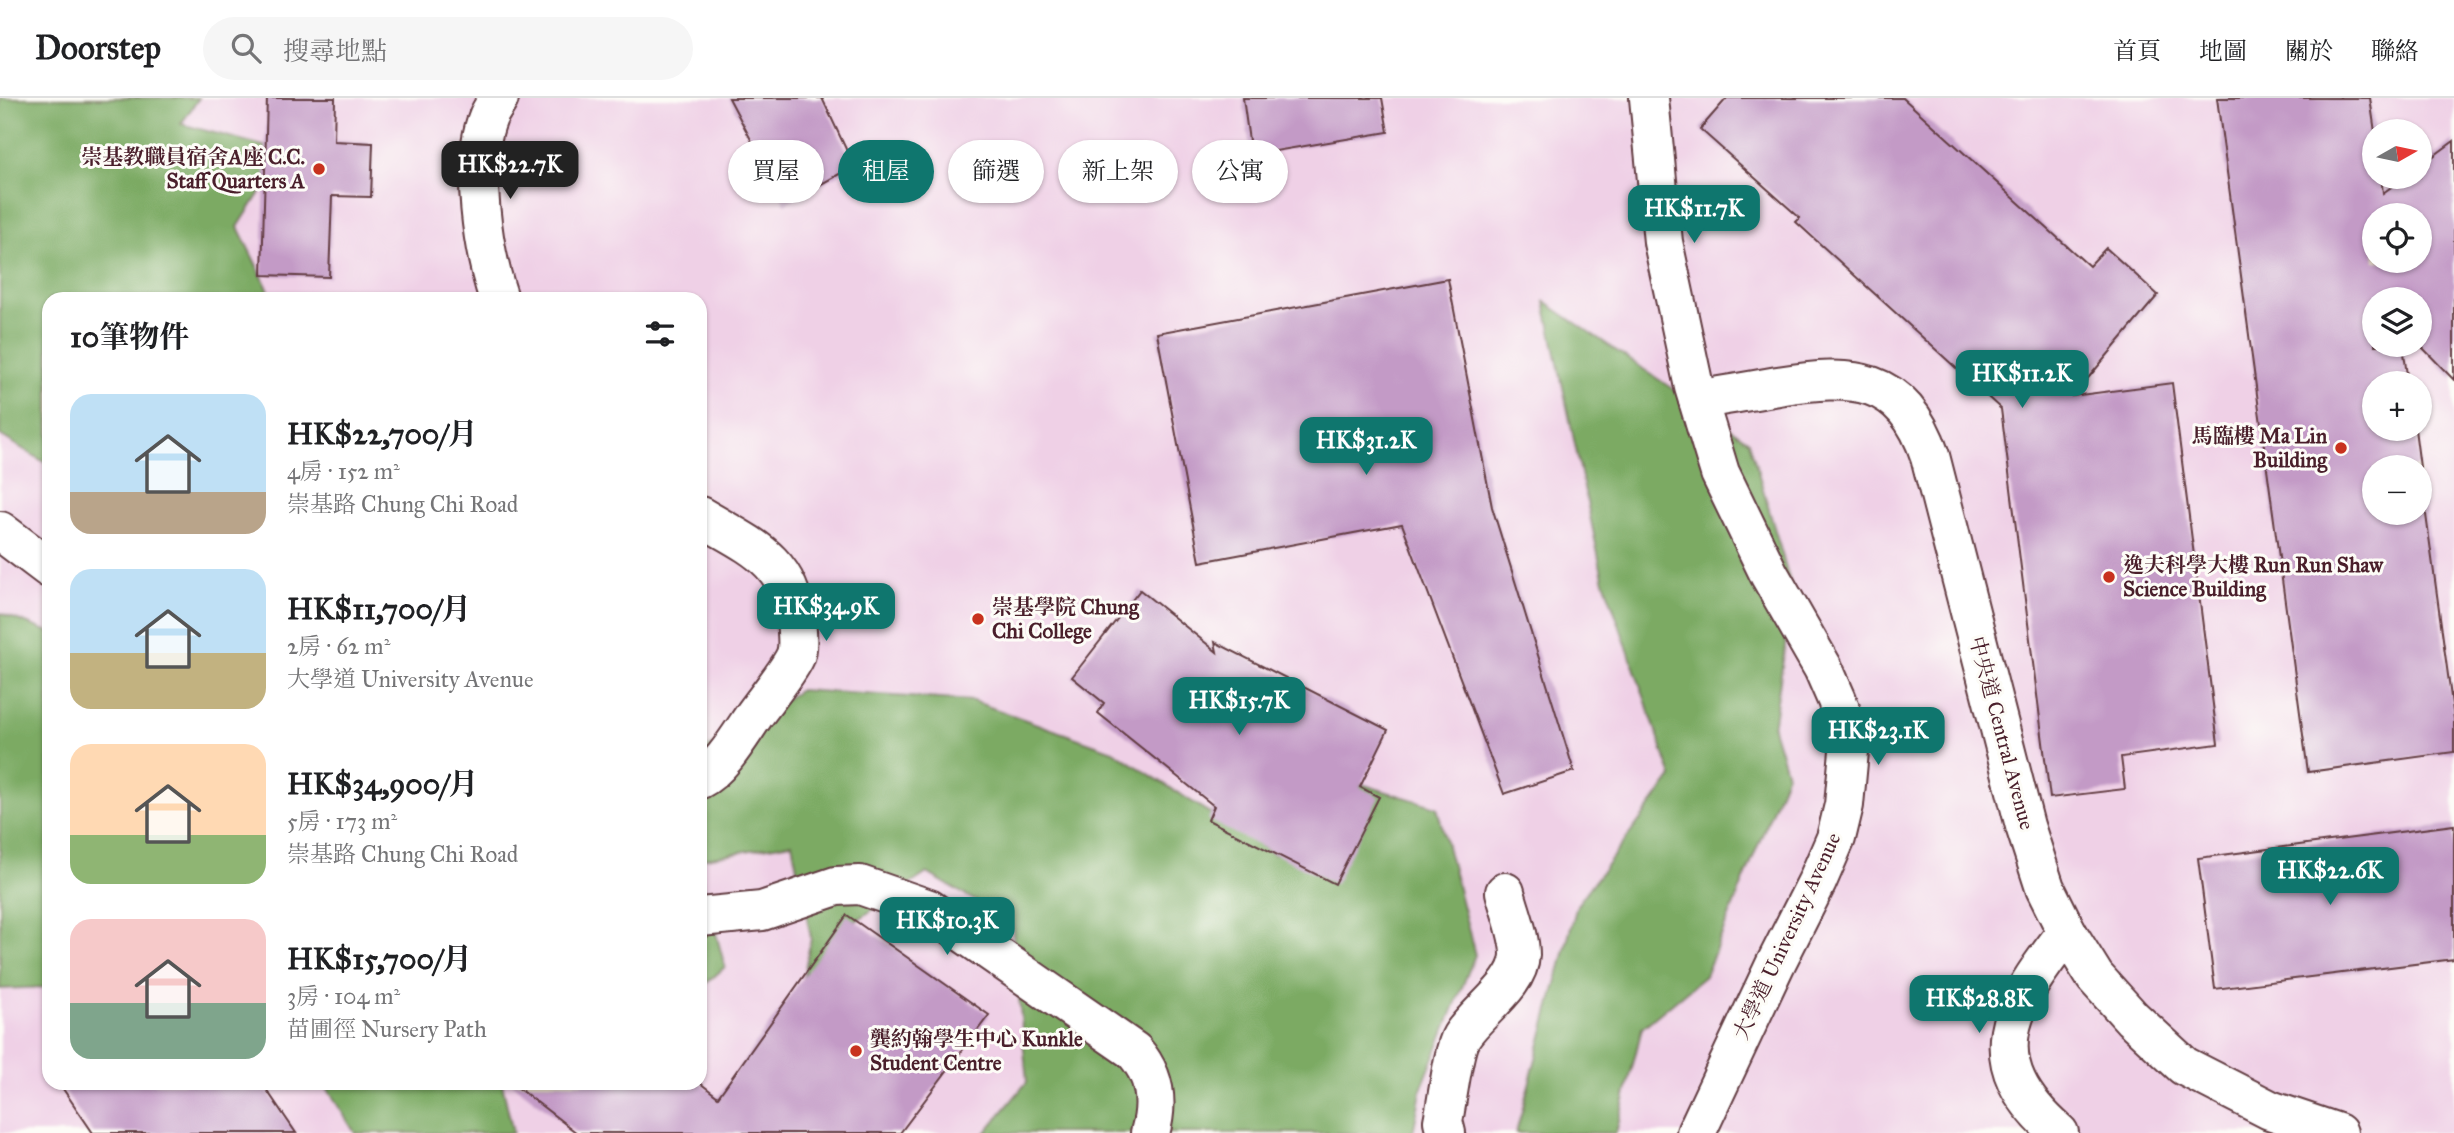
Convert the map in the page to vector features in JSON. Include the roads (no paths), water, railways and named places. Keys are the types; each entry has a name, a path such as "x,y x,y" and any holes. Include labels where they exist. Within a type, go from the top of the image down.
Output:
{"street":[{"path":"497,292 481,218 480,191 481,147 488,117 499,98"},
{"name":"大學道 University Avenue","path":"1649,98 1663,242 1698,400 1720,473 1744,524 1838,700 1846,727 1849,751 1844,805 1836,838 1696,1133"},
{"name":"中央道 Central Avenue","path":"1698,400 1818,380 1842,379 1869,385 1889,394 1906,409 1917,422 1930,456 2025,826 2045,888 2067,932 2095,977 2132,1018 2184,1066 2270,1110 2337,1133"},
{"path":"707,520 765,555 776,566 790,593 797,630 796,656 732,747 707,774"},
{"path":"0,531 42,563"},
{"path":"707,916 762,911 844,885 860,885 924,906 1134,1051 1146,1064 1155,1099 1150,1133"},
{"path":"1446,1133 1443,1121 1459,1039 1504,989 1516,970 1520,955 1505,892"},
{"path":"2059,1133 2040,1117 2021,1092 2011,1061 2008,1032 2018,1002 2036,971 2067,932"}],"place":[{"name":"崇基教職員宿舍A座 C.C. Staff Quarters A","path":"319,169"},
{"name":"馬臨樓 Ma Lin Building","path":"2341,448"},
{"name":"逸夫科學大樓 Run Run Shaw Science Building","path":"2109,577"},
{"name":"崇基學院 Chung Chi College","path":"978,619"},
{"name":"龔約翰學生中心 Kunkle Student Centre","path":"856,1051"}]}
